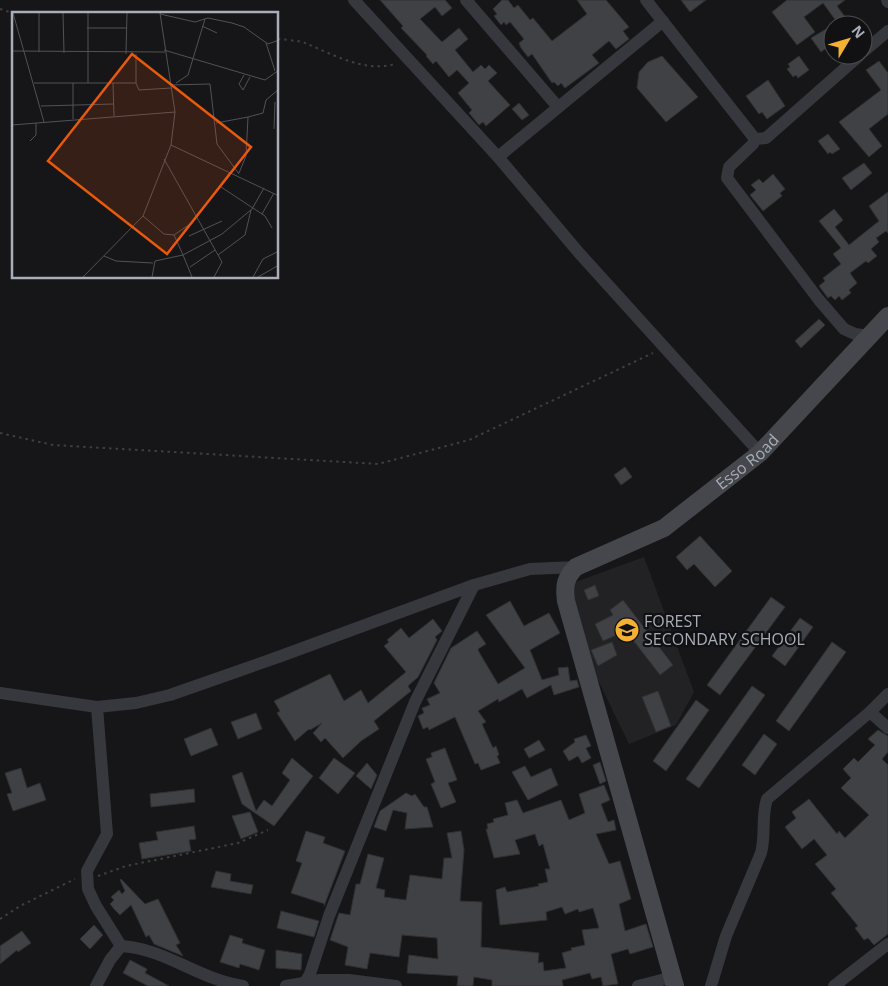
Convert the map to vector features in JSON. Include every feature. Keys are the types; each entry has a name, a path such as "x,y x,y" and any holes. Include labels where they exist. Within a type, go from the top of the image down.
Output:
{"street":[{"path":"354,0 498,157 580,254 760,453"},
{"path":"466,0 558,107"},
{"path":"646,0 755,139"},
{"path":"498,157 662,21"},
{"path":"873,44 888,31"},
{"path":"755,139 766,138 849,65"},
{"path":"755,139 749,148 729,167 727,178 819,300 844,329 854,334 869,336"},
{"name":"Esso Road","path":"576,567 664,528 760,453 869,336 886,322"},
{"path":"0,693 97,707 136,703 170,695 474,585 530,569 576,567"},
{"path":"576,567 568,574 564,584 566,601 674,981 638,986"},
{"path":"304,984 329,916 415,702 474,585"},
{"path":"711,986 729,928 761,853 765,839 764,816 767,799 870,712 888,694"},
{"path":"97,707 107,834 87,871 88,889 96,906 121,946"},
{"path":"870,712 888,728"},
{"path":"834,986 888,944"},
{"path":"96,986 110,960 121,946"},
{"path":"121,946 135,947 204,976 243,986"},
{"path":"286,986 349,980 396,986"}],"path":[{"path":"0,9 12,13"},
{"path":"279,39 303,43 321,52 373,66 391,65 410,59"},
{"path":"0,432 53,445 378,464 469,440 664,347"},
{"path":"0,919 20,906 72,879 81,880 87,871 96,877 126,866 238,843 268,830"}],"shaded area":[{"name":"FOREST SECONDARY SCHOOL","path":"644,557 694,692 676,725 629,744 596,676 570,584"}],"building":[{"path":"380,0 445,0 452,8 442,16 435,7 420,19 442,42 459,28 468,39 455,50 473,72 481,65 485,69 489,65 497,73 488,81 510,105 486,126 483,122 479,125 469,113 472,110 458,93 469,83 457,70 449,77 436,61 433,64 401,28 403,26"},
{"path":"502,0 508,0 514,8 518,5 530,20 533,18 552,41 587,14 577,0 606,0 629,27 623,31 629,39 616,49 609,41 592,55 599,63 565,88 561,83 558,86 554,82 552,83 532,54 528,57 521,48 519,43 524,39 510,22 506,25 504,22 501,25 494,16 497,14 493,9"},
{"path":"681,0 706,0 690,12"},
{"path":"787,0 845,0 837,6 844,15 832,15 823,3 804,17 815,32 797,45 772,12"},
{"path":"823,31 823,50 821,52 811,38"},
{"path":"662,56 698,97 666,122 637,88 639,72 648,62"},
{"path":"799,56 809,70 798,78 796,75 793,77 787,69 790,67 788,64"},
{"path":"879,61 888,73 888,114 869,129 882,146 869,157 839,122 881,90 866,70"},
{"path":"768,80 785,106 767,119 762,112 759,114 746,96"},
{"path":"519,103 529,115 522,120 512,109"},
{"path":"828,134 840,149 832,154 830,152 828,154 818,141"},
{"path":"864,163 872,173 851,190 842,178"},
{"path":"773,174 785,189 780,193 782,196 763,211 750,195 756,190 751,185 759,179 763,183"},
{"path":"888,192 888,233 886,231 876,238 879,242 871,249 877,256 868,263 866,261 850,273 857,283 849,290 851,293 842,300 839,296 835,300 831,296 828,298 819,286 825,281 823,278 841,264 833,254 841,248 819,221 834,209 843,220 835,227 849,245 879,221 869,206"},
{"path":"819,319 825,325 801,348 795,341"},
{"path":"625,467 632,477 621,485 614,475"},
{"path":"700,536 732,571 715,587 694,564 687,570 676,557"},
{"path":"595,585 599,596 588,600 584,590"},
{"path":"771,597 785,607 720,695 707,685"},
{"path":"623,600 673,665 660,675 626,631 603,641 595,624 613,615 610,610"},
{"path":"510,601 524,626 549,613 560,633 530,650 542,680 559,675 558,668 568,667 570,681 577,680 579,687 554,695 551,685 527,698 522,689 499,702 498,699 478,711 486,722 482,724 493,748 496,746 500,763 481,770 478,763 475,764 455,717 429,730 428,727 423,729 418,716 424,713 422,708 430,705 427,699 440,693 434,683 451,648 477,631 486,644 478,649 479,652 498,684 525,668 486,615"},
{"path":"800,618 813,627 785,666 772,656"},
{"path":"433,619 442,631 435,637 437,640 418,677 408,686 411,691 374,721 379,729 361,741 343,758 325,738 321,742 313,733 322,723 309,729 295,741 277,713 280,711 274,701 330,674 344,701 361,690 368,703 406,672 384,646 389,642 387,640 401,628 409,638"},
{"path":"612,642 617,655 598,666 591,650"},
{"path":"832,642 846,652 789,731 776,721"},
{"path":"752,686 765,695 699,788 686,779"},
{"path":"658,691 671,726 656,732 642,697"},
{"path":"696,700 709,710 666,771 653,761"},
{"path":"256,713 262,729 238,739 231,722"},
{"path":"211,728 218,745 191,756 184,739"},
{"path":"878,730 888,736 888,752 882,759 888,765 888,934 874,945 868,938 864,940 855,928 858,926 831,893 836,889 815,864 827,855 814,839 802,849 785,827 796,818 792,812 809,799 837,834 839,831 845,838 869,815 841,788 851,778 843,769 854,758 858,762 875,745 868,739"},
{"path":"764,734 777,744 755,775 742,765"},
{"path":"586,735 591,746 586,748 591,758 582,763 578,756 569,761 563,751 575,742 574,739"},
{"path":"539,740 545,750 529,758 524,749"},
{"path":"445,748 457,780 448,783 456,802 441,808 431,784 435,782 426,759 432,757 431,753"},
{"path":"292,758 313,776 274,826 242,804 232,776 242,772 256,811 264,800 272,806 290,780 282,773"},
{"path":"334,758 355,773 338,794 319,778"},
{"path":"600,762 606,781 600,784 593,765"},
{"path":"367,763 377,775 371,789 356,776"},
{"path":"525,766 531,777 551,768 558,785 528,800 512,772"},
{"path":"21,768 27,788 40,783 46,800 13,811 7,794 12,793 5,773"},
{"path":"604,785 610,800 601,804 608,822 614,820 616,830 596,834 609,864 620,861 631,899 619,904 625,931 646,924 653,947 630,954 628,949 611,954 618,984 603,986 601,977 592,979 590,973 562,980 563,986 492,986 492,980 474,977 473,986 457,986 458,976 407,973 409,955 438,959 437,938 402,935 399,957 370,953 367,969 345,965 348,947 330,940 339,913 350,915 356,884 360,884 368,854 384,858 376,888 385,890 384,897 406,900 410,875 442,879 444,858 452,858 447,833 461,831 464,850 460,901 482,902 481,947 539,953 538,963 543,962 544,971 566,968 562,953 572,950 571,948 585,945 582,930 599,928 593,908 579,912 578,909 565,914 562,907 546,912 547,920 500,925 496,890 505,887 507,892 539,886 538,884 548,882 545,869 550,869 543,844 539,846 535,834 515,840 520,854 494,858 486,829 488,829 487,824 494,822 493,819 508,815 505,803 517,800 523,813 561,800 569,820 585,813 579,794"},
{"path":"194,789 195,802 151,807 150,794"},
{"path":"406,793 412,796 415,794 424,807 427,807 433,827 405,829 407,813 393,810 386,831 374,827 380,811"},
{"path":"250,812 258,832 241,839 232,816"},
{"path":"194,826 196,839 189,840 191,851 142,859 139,843 158,840 156,832"},
{"path":"306,831 325,837 323,843 345,851 325,904 291,893 302,863 296,861"},
{"path":"216,871 231,874 230,881 253,885 251,894 211,887"},
{"path":"121,879 145,904 158,899 180,943 176,945 183,956 154,944 149,935 146,937 131,905 120,915 114,909 110,904 114,900 111,897 119,890 122,894 125,891"},
{"path":"281,911 319,921 314,937 277,928"},
{"path":"94,925 103,935 90,949 80,939"},
{"path":"22,931 31,943 18,952 17,950 0,964 0,946"},
{"path":"230,935 243,939 242,943 265,950 259,970 240,964 239,968 220,962"},
{"path":"276,950 302,954 301,970 276,968"},
{"path":"130,960 147,969 145,973 169,986 148,986 123,973"}],"place":[{"name":"FOREST SECONDARY SCHOOL","path":"627,630"}]}
